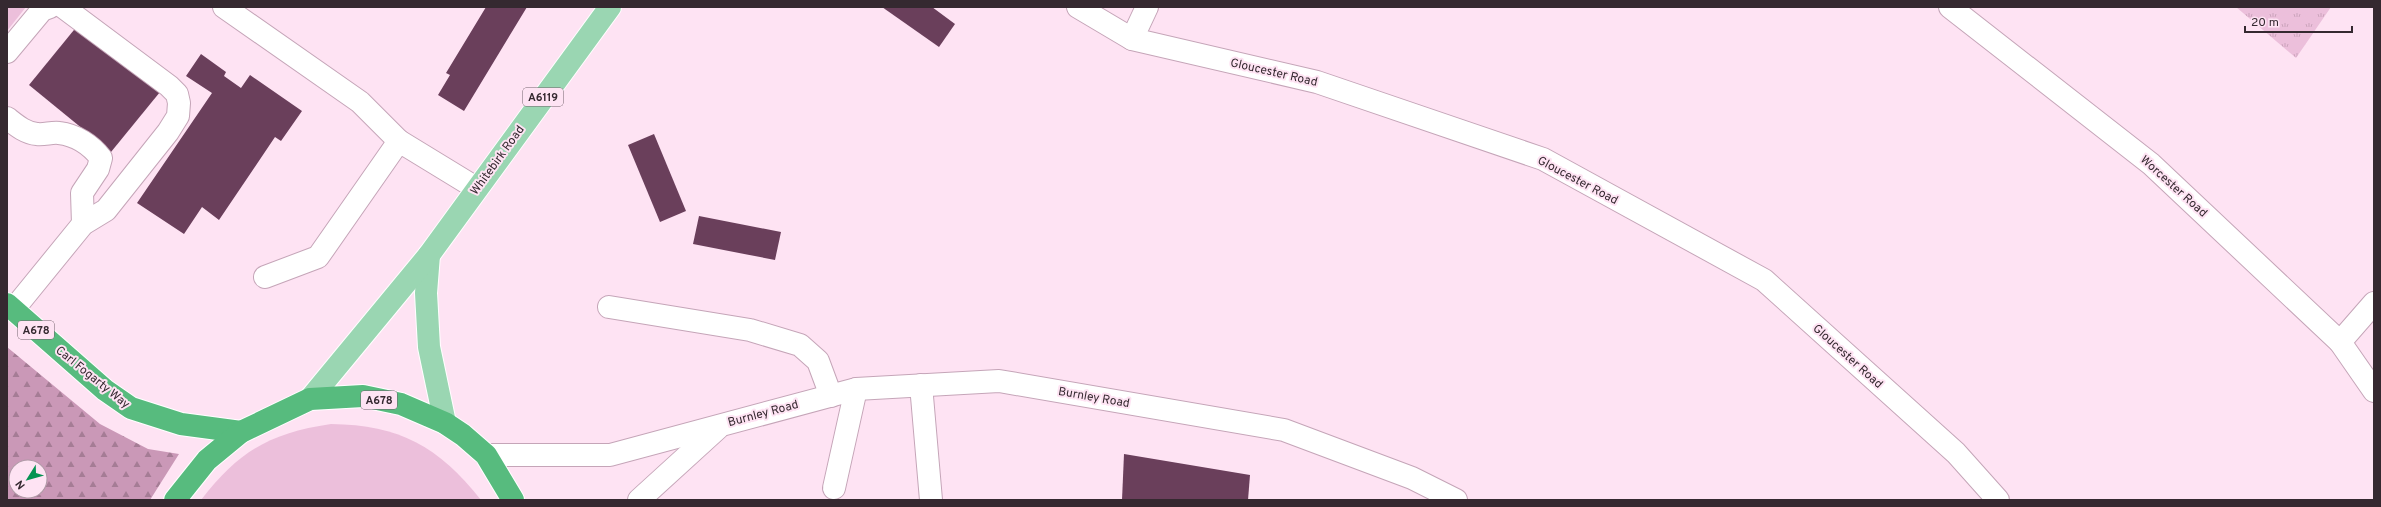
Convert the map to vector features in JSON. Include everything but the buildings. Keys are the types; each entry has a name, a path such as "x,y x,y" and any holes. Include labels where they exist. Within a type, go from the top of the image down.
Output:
{"highway":[{"name":"Carl Fogarty Way","path":"10,307 105,390 131,408 181,424 241,432"},
{"name":"A678","path":"175,500 207,460 241,432 310,399 363,396 400,404 445,423 486,455 514,500"}],"main road":[{"name":"Whitebirk Road","path":"310,399 429,255 476,188 610,7"},
{"path":"429,255 426,293 429,348 445,423"}],"street":[{"path":"7,52 42,10 50,7"},
{"path":"10,307 83,224 106,210 168,132 178,116 179,103 177,94 169,86 63,7"},
{"path":"224,7 360,102 399,141 476,188"},
{"name":"Gloucester Road","path":"1078,7 1132,39 1317,82 1543,160 1764,280 1956,453 1998,500"},
{"path":"1132,39 1147,7"},
{"name":"Worcester Road","path":"1950,7 2151,164 2340,342 2374,391"},
{"path":"7,118 24,130 37,134 59,133 81,140 94,148 101,158 98,169 82,193 83,224"},
{"path":"265,277 318,257 399,141"},
{"path":"2340,342 2374,303"},
{"path":"609,307 750,330 800,345 818,361 831,396"},
{"name":"Burnley Road","path":"486,455 610,455 856,389 999,381 1284,430 1412,478 1456,500"},
{"path":"921,386 931,500"},
{"path":"834,488 856,389"},
{"name":"Burnley Road","path":"639,500 722,424"}],"green space":[{"path":"7,7 26,7 7,31"},
{"path":"2236,7 2331,7 2296,58"},
{"path":"7,347 100,424 148,449 179,454 150,500 7,500"},
{"path":"331,424 355,425 378,429 397,434 416,442 433,452 449,465 481,500 201,500 229,469 257,447 290,433"}]}
